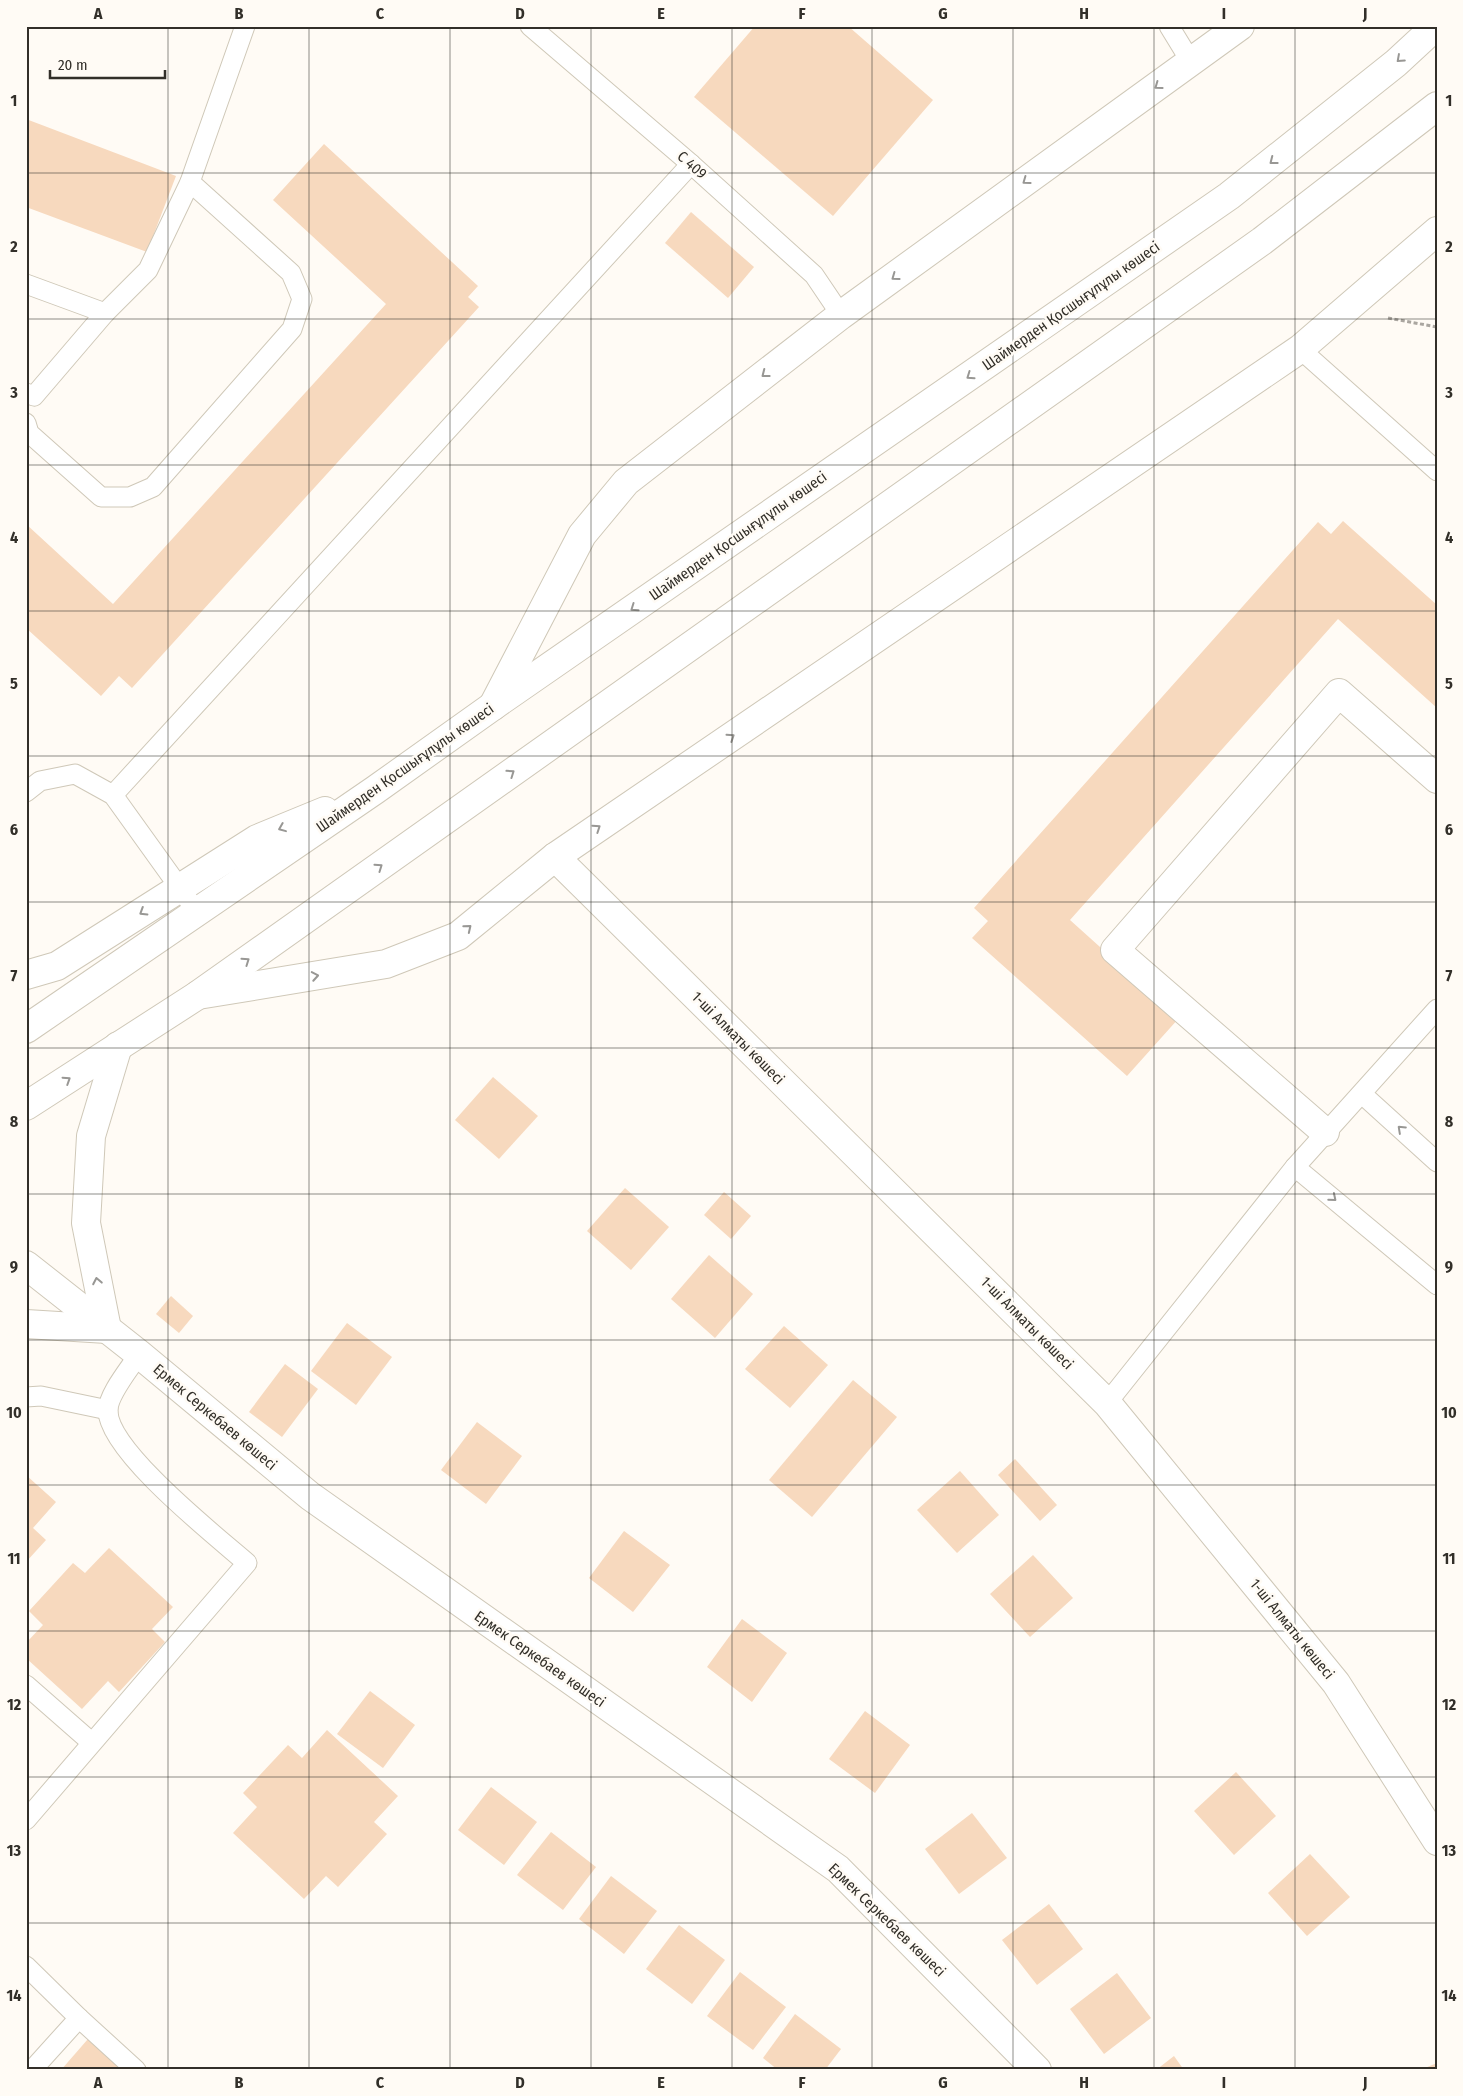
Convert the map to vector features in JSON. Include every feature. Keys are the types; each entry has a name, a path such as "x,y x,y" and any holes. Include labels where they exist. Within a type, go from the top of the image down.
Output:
{"street":[{"path":"493,706 582,535 626,482 842,315 1240,26"},
{"name":"Шаймерден Қосшығұлұлы көшесі","path":"26,1029 375,790 493,706 1229,196 1396,63 1436,26"},
{"path":"26,1106 198,995 1262,241 1437,106"},
{"path":"198,995 386,964 458,936 555,857 1300,349 1437,231"},
{"path":"1325,1132 1115,950 1339,692 1437,779"},
{"path":"26,975 57,966 257,838 375,790"},
{"name":"1-ші Алматы көшесі","path":"555,857 1107,1402 1336,1683 1437,1841"},
{"path":"26,1324 107,1329 86,1223 91,1136 118,1046"},
{"name":"Ермек Серкебаев көшесі","path":"26,1265 139,1354 310,1496 838,1869 1037,2070"}],"lane":[{"path":"29,400 105,313 148,270 190,182 245,26"},
{"name":"С 409","path":"530,26 691,164 814,275 842,315"},
{"path":"1169,26 1191,62"},
{"path":"113,794 691,164"},
{"path":"26,423 29,433 101,497 130,497 153,487 292,329 302,299 291,273 190,182"},
{"path":"26,284 105,313"},
{"path":"1300,349 1437,471"},
{"path":"26,792 40,781 75,774 113,794 197,912"},
{"path":"1107,1402 1295,1167 1437,1009"},
{"path":"1362,1094 1437,1162"},
{"path":"1295,1167 1437,1284"},
{"path":"26,1820 91,1742 247,1563 160,1485 128,1452 112,1425 108,1410 112,1397 139,1354"},
{"path":"26,1397 41,1396 108,1410"},
{"path":"26,1685 91,1742"},
{"path":"26,1966 136,2070"},
{"path":"32,2070 79,2018"}],"path":[{"path":"1384,318 1437,327"}],"building":[{"path":"755,26 848,26 933,100 833,216 694,97"},
{"path":"26,119 176,176 147,252 26,207"},
{"path":"324,144 478,286 468,297 479,307 132,688 119,676 101,696 26,628 26,524 113,604 386,304 273,200"},
{"path":"691,212 754,267 728,298 665,243"},
{"path":"1343,521 1437,605 1437,708 1338,619 1070,920 1179,1018 1127,1076 972,938 988,921 974,908 1318,522 1331,534"},
{"path":"493,1077 538,1116 499,1159 455,1120"},
{"path":"625,1188 669,1227 631,1270 587,1231"},
{"path":"724,1192 751,1216 731,1239 704,1215"},
{"path":"709,1255 753,1294 715,1338 671,1299"},
{"path":"171,1296 193,1316 179,1333 156,1314"},
{"path":"347,1323 392,1357 356,1405 311,1371"},
{"path":"784,1326 828,1365 790,1408 745,1369"},
{"path":"285,1364 318,1389 282,1437 249,1412"},
{"path":"853,1380 897,1417 812,1517 769,1480"},
{"path":"477,1422 522,1456 486,1504 441,1470"},
{"path":"1015,1459 1057,1505 1040,1521 998,1475"},
{"path":"960,1471 999,1515 957,1553 917,1510"},
{"path":"26,1475 56,1502 33,1528 46,1540 26,1562"},
{"path":"624,1531 670,1565 633,1612 589,1578"},
{"path":"109,1548 173,1607 152,1629 165,1642 119,1692 108,1681 82,1709 26,1658 26,1643 43,1625 29,1611 73,1563 85,1573"},
{"path":"1033,1555 1073,1598 1030,1637 990,1594"},
{"path":"742,1619 787,1653 752,1702 707,1667"},
{"path":"370,1691 415,1725 383,1768 337,1734"},
{"path":"865,1711 910,1745 875,1793 829,1759"},
{"path":"327,1730 398,1796 374,1822 387,1834 338,1887 326,1876 304,1899 233,1833 257,1807 243,1793 288,1745 302,1758"},
{"path":"1236,1772 1276,1816 1234,1855 1194,1811"},
{"path":"491,1787 537,1822 504,1865 458,1830"},
{"path":"972,1813 1007,1858 959,1894 925,1849"},
{"path":"551,1832 596,1867 563,1910 517,1875"},
{"path":"1310,1854 1350,1897 1307,1936 1268,1893"},
{"path":"611,1876 657,1911 624,1954 579,1919"},
{"path":"1049,1904 1083,1949 1037,1985 1002,1940"},
{"path":"679,1925 725,1960 692,2004 646,1969"},
{"path":"740,1972 786,2007 753,2050 707,2016"},
{"path":"1117,1973 1151,2018 1104,2054 1070,2009"},
{"path":"795,2014 841,2049 825,2070 778,2070 763,2058"},
{"path":"88,2039 122,2070 61,2070"},
{"path":"1174,2056 1184,2070 1156,2070"},
{"path":"1437,2063 1437,2070 1420,2070"}]}
